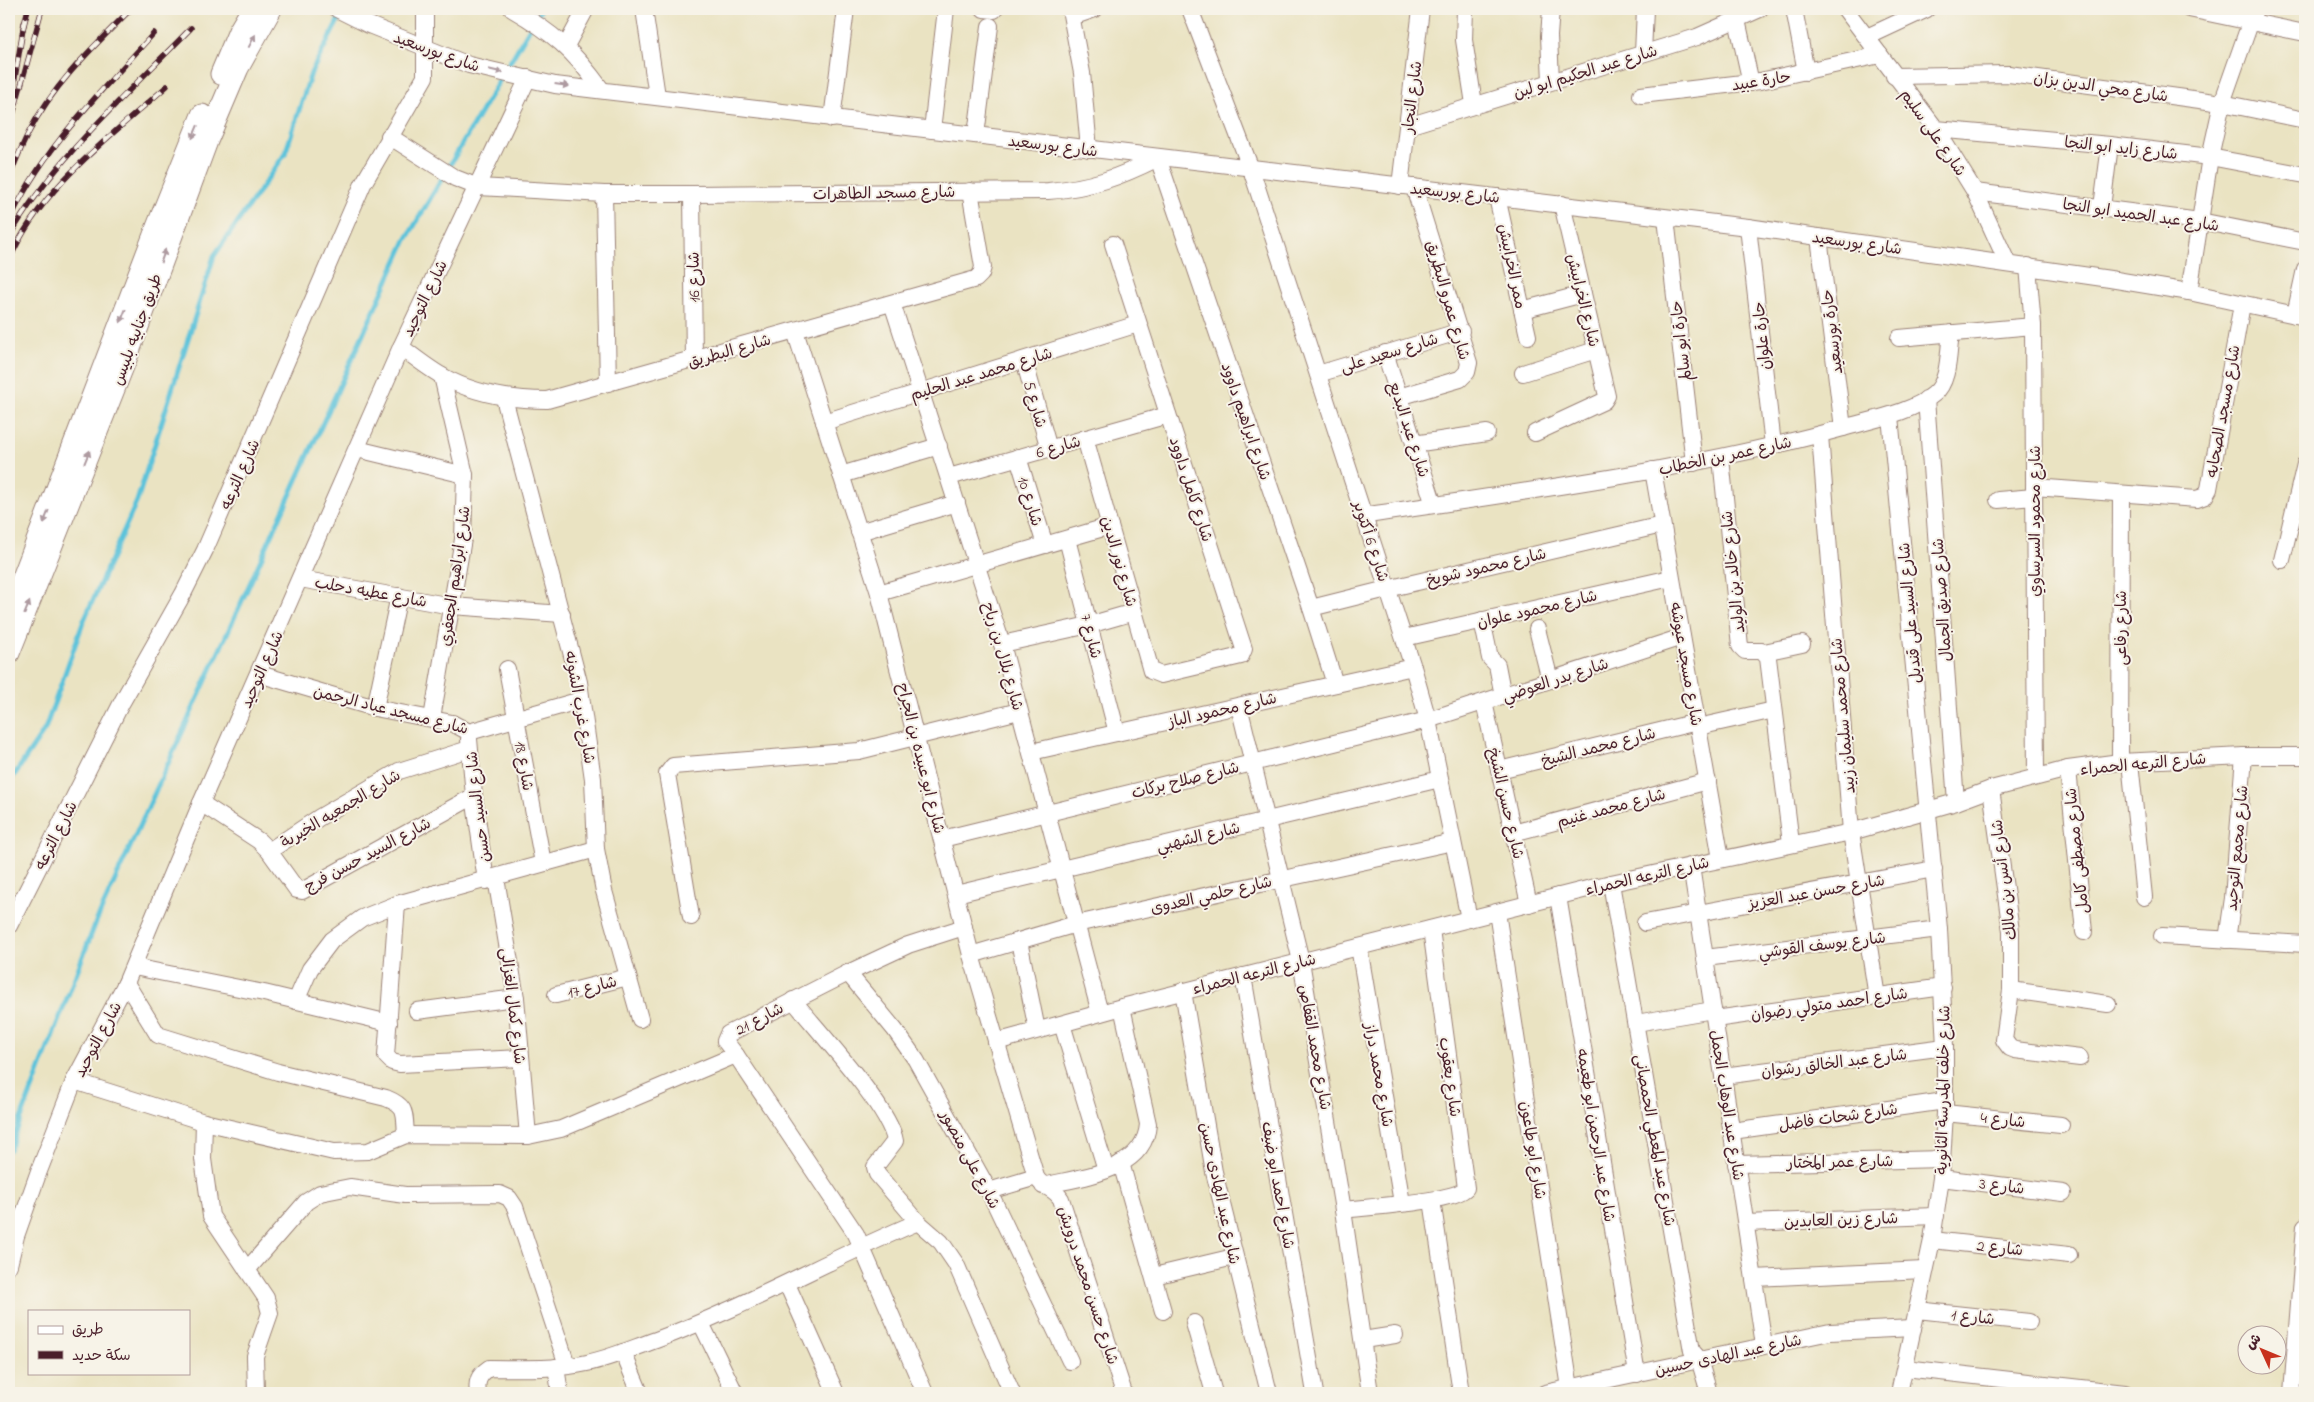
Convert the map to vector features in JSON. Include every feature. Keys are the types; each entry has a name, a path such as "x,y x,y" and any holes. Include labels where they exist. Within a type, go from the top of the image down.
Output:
{"main road":[{"name":"طريق جنابيه بلبيس","path":"9,614 174,182 232,46 252,9"},
{"name":"طريق جنابيه بلبيس","path":"9,653 126,359 207,141 238,68 271,9"}],"street":[{"name":"شارع بورسعيد","path":"337,9 369,25 469,65 555,85 1748,227 2028,266 2189,292 2300,316"},
{"name":"شارع الترعه","path":"9,926 122,702 205,550 349,214 389,136 425,78 425,9"},
{"path":"512,9 546,29 566,46 601,89"},
{"path":"566,46 586,9"},
{"path":"644,9 657,96"},
{"path":"832,119 846,9"},
{"path":"932,130 946,9"},
{"path":"1089,150 1082,73 1071,13 1095,9"},
{"name":"شارع 6 أكتوبر","path":"1190,9 1251,169 1413,667 1428,720 1469,919"},
{"name":"شارع النجار","path":"1407,187 1408,126 1421,9"},
{"path":"1465,9 1464,40 1474,104"},
{"path":"1551,9 1551,81"},
{"path":"1643,53 1645,9"},
{"path":"1794,9 1806,72"},
{"name":"شارع على سليم","path":"1845,9 1936,129 1975,192 2008,264"},
{"path":"1867,37 1927,9"},
{"path":"2189,9 2253,15 2305,33"},
{"path":"1748,13 1751,83"},
{"name":"شارع عبد الحكيم ابو لبن","path":"1408,126 1697,36 1748,13"},
{"path":"976,135 989,15"},
{"path":"2189,292 2210,157 2222,103 2253,15"},
{"name":"حارة عبيد","path":"1641,94 1751,83 1880,55"},
{"name":"شارع محي الدين بزان","path":"1894,76 2010,74 2222,103 2305,120"},
{"name":"شارع التوحيد","path":"9,1265 16,1236 74,1081 134,966 201,802 259,674 470,185 526,78"},
{"name":"شارع زايد ابو النجا","path":"1936,129 2110,145 2210,157 2305,175"},
{"name":"شارع مسجد الطاهرات","path":"389,136 470,185 604,194 1048,191 1077,189 1106,182 1158,158"},
{"path":"2102,207 2110,145"},
{"name":"شارع ابراهيم داوود","path":"1158,158 1311,608 1334,684"},
{"name":"شارع عمرو البطريق","path":"1399,397 1464,376 1469,363 1461,330 1407,187"},
{"name":"شارع البطريق","path":"401,347 442,376 472,390 504,398 547,400 694,360 976,279 981,274 983,268 970,191"},
{"name":"شارع عبد الحميد ابو النجا","path":"1975,192 2200,221 2305,242"},
{"path":"604,194 608,383"},
{"name":"شارع 16","path":"692,194 694,360"},
{"name":"ممر الخرابيش","path":"1497,197 1528,336"},
{"name":"شارع الخرابيش","path":"1536,433 1602,402 1607,396 1562,204"},
{"name":"حارة ابو سالم","path":"1666,218 1694,463"},
{"name":"حارة علوان","path":"1748,227 1773,445"},
{"name":"حارة بورسعيد","path":"1819,237 1843,428"},
{"name":"شارع كامل داوود","path":"1112,244 1244,649 1243,654 1238,657 1163,675"},
{"name":"شارع محمود السرساوي","path":"2028,266 2033,326 2036,776"},
{"path":"2300,316 2305,269"},
{"path":"1522,310 1583,294"},
{"name":"شارع بلال بن رباح","path":"892,303 1002,644 1100,1013"},
{"name":"شارع مسجد الصحابه","path":"1998,500 2034,492 2121,494 2197,499 2205,496 2242,304"},
{"name":"شارع محمد عبد الحليم","path":"824,422 1138,324"},
{"path":"1899,338 2033,326"},
{"name":"شارع سعيد على","path":"1318,374 1461,330"},
{"name":"شارع ابو عبيده بن الجراح","path":"795,331 879,593 971,955 1039,1182"},
{"name":"شارع عمر بن الخطاب","path":"1363,516 1721,458 1820,435 1890,416 1933,395 1943,381 1951,333"},
{"path":"1523,373 1596,350"},
{"name":"شارع عبد البديع","path":"1385,353 1434,505"},
{"name":"شارع 5","path":"1024,360 1049,448"},
{"name":"شارع ابراهيم الجعفري","path":"432,718 463,539 465,475 442,376"},
{"name":"شارع غرب الشونه","path":"504,398 562,614 581,700 593,779 596,849 604,891 640,1019"},
{"name":"شارع صديق الجمال","path":"1926,399 1956,802"},
{"name":"شارع 6","path":"949,477 1168,415"},
{"name":"شارع السيد على قنديل","path":"1890,416 1927,810"},
{"path":"1414,444 1487,433"},
{"name":"شارع محمد سليمان زبيد","path":"1820,435 1851,832 1876,997"},
{"name":"شارع نور الدين","path":"1085,438 1151,671 1155,675 1163,675"},
{"path":"841,475 938,446"},
{"path":"357,449 465,475"},
{"name":"شارع 10","path":"1018,457 1045,545"},
{"name":"شارع خالد بن الوليد","path":"1721,458 1740,646 1745,651 1759,650 1764,652"},
{"path":"2282,560 2305,464"},
{"name":"شارع مسجد عيوشه","path":"1653,470 1721,859"},
{"name":"شارع رفاعى","path":"2121,494 2125,762 2144,897"},
{"path":"859,532 958,503"},
{"name":"شارع محمود شويخ","path":"1311,608 1662,525"},
{"path":"879,593 1110,526"},
{"name":"شارع 7","path":"1067,539 1117,733"},
{"name":"شارع محمود علوان","path":"1404,638 1671,578"},
{"name":"شارع عطيه دحلب","path":"300,579 452,606 562,614"},
{"path":"375,708 399,596"},
{"path":"1002,644 1089,625 1134,612"},
{"path":"1482,620 1490,658 1497,665 1503,696"},
{"path":"1536,629 1550,680"},
{"name":"شارع بدر العوضي","path":"1428,720 1682,637"},
{"path":"1792,844 1768,658 1764,652 1802,644"},
{"name":"شارع محمود الباز","path":"1030,752 1413,667"},
{"name":"شارع 18","path":"507,669 543,863"},
{"name":"شارع مسجد عباد الرحمن","path":"259,674 375,708 432,718 458,725 469,732 581,700"},
{"name":"شارع حسن الشيخ","path":"1484,702 1529,904"},
{"name":"شارع محمد القفاص","path":"1239,706 1301,961 1343,1210 1370,1393"},
{"name":"شارع محمد الشيخ","path":"1499,770 1697,724 1774,710"},
{"path":"691,917 667,774 670,768 676,764 859,750 917,738 1019,711"},
{"name":"شارع صلاح بركات","path":"942,839 1428,720"},
{"name":"شارع السيد حسن","path":"469,732 474,796 491,879"},
{"name":"شارع الجمعيه الخيرىة","path":"269,851 383,779 430,760 469,749"},
{"name":"شارع الترعه الحمراء","path":"996,1042 1183,991 1558,896 1851,832 1956,802 1991,789 2068,769 2125,762 2244,756 2305,756"},
{"name":"شارع مجمع التوحيد","path":"2227,940 2233,898 2244,756"},
{"name":"شارع مصطفى كامل","path":"2068,769 2084,932"},
{"name":"شارع الشهبي","path":"956,894 1440,778"},
{"name":"شارع محمد غنيم","path":"1513,832 1708,781"},
{"name":"شارع أنس بن مالك","path":"1991,789 2011,931 2011,990 2004,1040 2010,1048 2015,1050 2080,1058"},
{"name":"شارع السيد حسن فرج","path":"201,802 249,833 269,851 297,890 302,891 474,796"},
{"name":"شارع خلف المدرسة الثانوية","path":"1899,1393 1932,1240 1943,1159 1945,1047 1943,987 1940,929 1927,810"},
{"name":"شارع حلمي العدوى","path":"971,955 1076,924 1453,842"},
{"path":"296,1001 310,969 332,940 362,918 397,904 596,849"},
{"name":"شارع عبد الوهاب الجمل","path":"1691,866 1764,1345"},
{"name":"شارع حسن عبد العزيز","path":"1645,923 1934,869"},
{"name":"شارع كمال الغزالى","path":"491,879 516,998 528,1136"},
{"name":"شارع عبد المعطي الحمصانى","path":"1611,883 1691,1348 1693,1354 1699,1359 1709,1393"},
{"name":"شارع عبد الرحمن ابو طعيمه","path":"1558,896 1637,1374"},
{"path":"397,904 386,1056 396,1064 521,1058"},
{"name":"شارع ابو طاعون","path":"1497,912 1570,1388"},
{"name":"شارع 21","path":"406,1135 528,1136 561,1129 736,1055 725,1041 727,1036 848,972 908,945 964,927"},
{"name":"شارع يعقوب","path":"1432,929 1466,1188 1459,1194 1432,1200"},
{"name":"شارع يوسف القوشي","path":"1705,958 1940,929"},
{"path":"2162,936 2305,944"},
{"path":"1019,941 1037,1030"},
{"name":"شارع محمد دراز","path":"1359,947 1402,1203"},
{"path":"134,966 389,1023"},
{"name":"شارع على منصور","path":"848,972 906,1045 989,1191 1070,1361"},
{"name":"شارع احمد ابو ضيف","path":"1243,976 1315,1393"},
{"name":"شارع 17","path":"556,995 628,977"},
{"path":"74,1081 204,1122 334,1152 368,1151 406,1135 403,1108 399,1103 386,1098 278,1072 158,1035 126,983"},
{"name":"شارع احمد متولي رضوان","path":"1636,1023 1876,997 1943,987"},
{"path":"2011,990 2108,1004"},
{"name":"شارع عبد الهادى حسن","path":"1183,991 1209,1147 1234,1257 1269,1393"},
{"path":"418,1011 516,998"},
{"path":"793,1000 873,1098 893,1131 895,1141 875,1167 877,1174 918,1222 941,1242 956,1264 1012,1393"},
{"path":"989,1191 1113,1167 1140,1148 1145,1140 1148,1124 1122,1007"},
{"path":"1062,1024 1154,1276 1164,1311"},
{"name":"شارع عبد الخالق رشوان","path":"1723,1076 1945,1047"},
{"path":"736,1055 856,1234 925,1393"},
{"name":"شارع 4","path":"1945,1107 2061,1125"},
{"name":"شارع شحات فاضل","path":"1732,1131 1945,1107"},
{"path":"204,1122 203,1159 211,1216 266,1298 270,1313 255,1356 256,1393"},
{"name":"شارع عمر المختار","path":"1736,1164 1943,1159"},
{"name":"شارع 3","path":"1941,1178 2063,1193"},
{"name":"شارع حسن محمد درويش","path":"1039,1182 1054,1190 1061,1199 1124,1393"},
{"path":"247,1270 306,1202 320,1193 350,1187 405,1195 500,1194 509,1198 515,1207 561,1366 560,1393"},
{"path":"1343,1210 1432,1200 1461,1393"},
{"name":"شارع زين العابدين","path":"1746,1223 1936,1216"},
{"path":"478,1393 477,1384 481,1374 489,1368 561,1366 587,1363 623,1352 701,1323 787,1284 860,1246 918,1222"},
{"path":"2292,1393 2301,1331 2305,1226"},
{"name":"شارع 2","path":"1932,1240 2069,1255"},
{"path":"1154,1276 1234,1257"},
{"path":"1754,1278 1924,1270"},
{"path":"787,1284 836,1393"},
{"name":"شارع 1","path":"1917,1310 2029,1322"},
{"path":"1194,1322 1214,1393"},
{"path":"701,1323 735,1393"},
{"name":"شارع عبد الهادى حسين","path":"1545,1393 1840,1330 1913,1328"},
{"path":"1362,1340 1395,1335"},
{"path":"623,1352 640,1393"},
{"path":"1905,1368 2125,1393"}],"waterway":[{"path":"9,1150 96,922 406,240 541,9"},
{"path":"9,783 45,729 84,620 137,501 214,256 285,154 311,73 342,13"}],"railway":[{"path":"23,29 28,9"},
{"path":"9,129 42,9"},
{"path":"9,178 26,138 50,98 75,67 131,9"},
{"path":"13,90 24,23"},
{"path":"9,237 47,181 69,154 191,28"},
{"path":"9,222 22,195 55,145 154,33"},
{"path":"9,261 22,235 58,187 78,165 167,86"}]}
